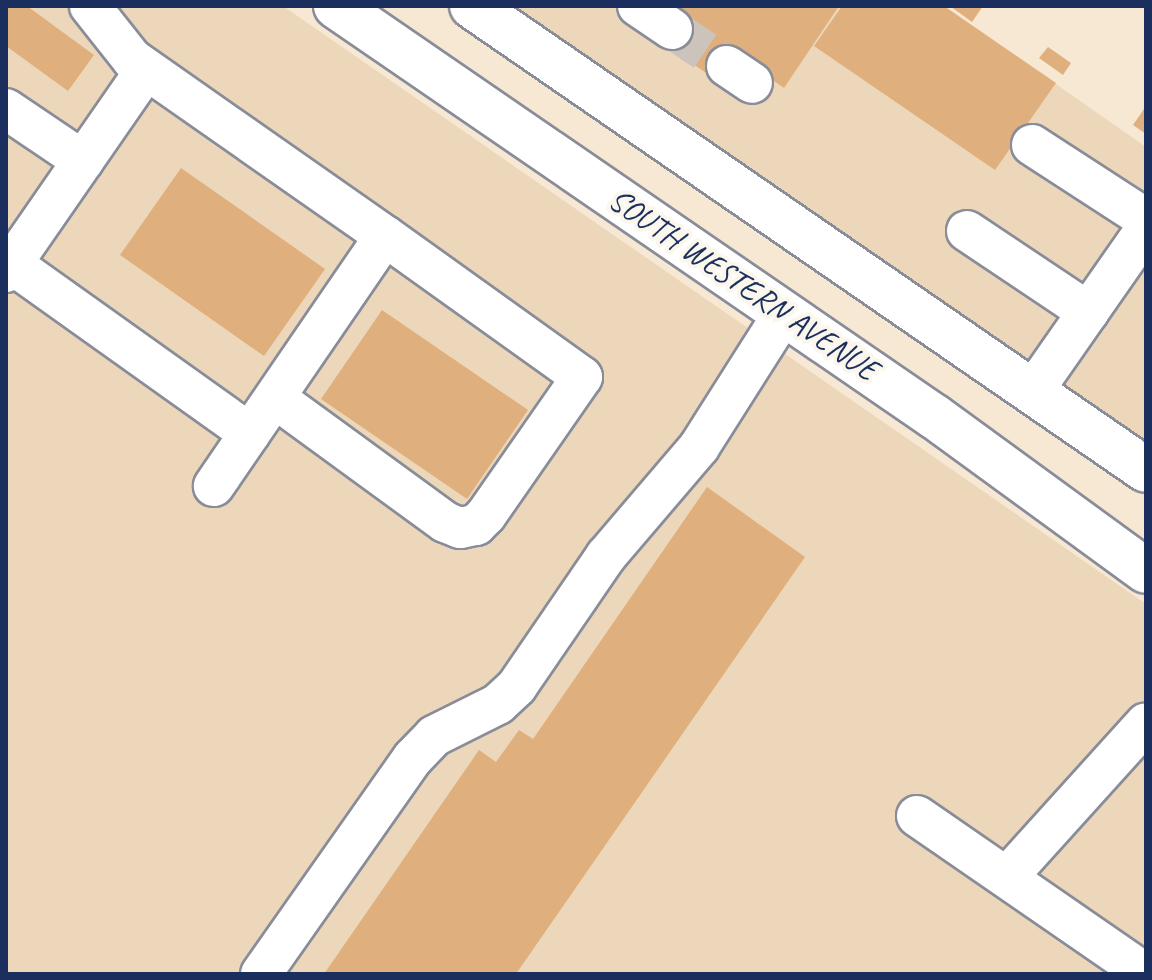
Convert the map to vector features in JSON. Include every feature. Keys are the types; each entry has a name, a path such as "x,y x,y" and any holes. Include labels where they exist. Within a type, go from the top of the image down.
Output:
{"main road":[{"name":"SOUTH WESTERN AVENUE","path":"336,6 784,313 1146,571"},
{"path":"472,6 1146,470"}],"lane":[{"path":"90,6 146,70 582,377 486,515 476,525 460,528 445,522 275,398"},
{"path":"630,14 672,29"},
{"path":"146,70 9,268 250,434"},
{"path":"6,109 83,161"},
{"path":"1032,145 1146,219"},
{"path":"1033,391 1146,229"},
{"path":"967,231 1088,312"},
{"path":"214,486 385,236"},
{"path":"261,974 413,758 434,736 498,704 517,686 625,531 699,447 784,313"},
{"path":"1007,877 1146,723"},
{"path":"917,816 1146,974"}],"shaded area":[{"path":"6,6 283,6 1146,604 1146,974 6,974"},
{"path":"513,6 944,6 1146,147 1146,444"}],"building":[{"path":"6,6 27,6 94,55 68,91 6,46"},
{"path":"668,6 839,6 784,88 735,54 718,81 662,43"},
{"path":"842,6 944,6 1056,83 995,170 814,46"},
{"path":"950,6 983,6 972,22"},
{"path":"1048,47 1071,63 1063,75 1039,58"},
{"path":"1146,106 1146,134 1133,125"},
{"path":"181,168 325,269 264,356 120,255"},
{"path":"382,310 528,410 467,499 321,399"},
{"path":"707,487 805,557 516,974 324,974 479,750 496,762 519,730 533,739"}],"tunnel":[{"path":"672,29 727,66"}]}
